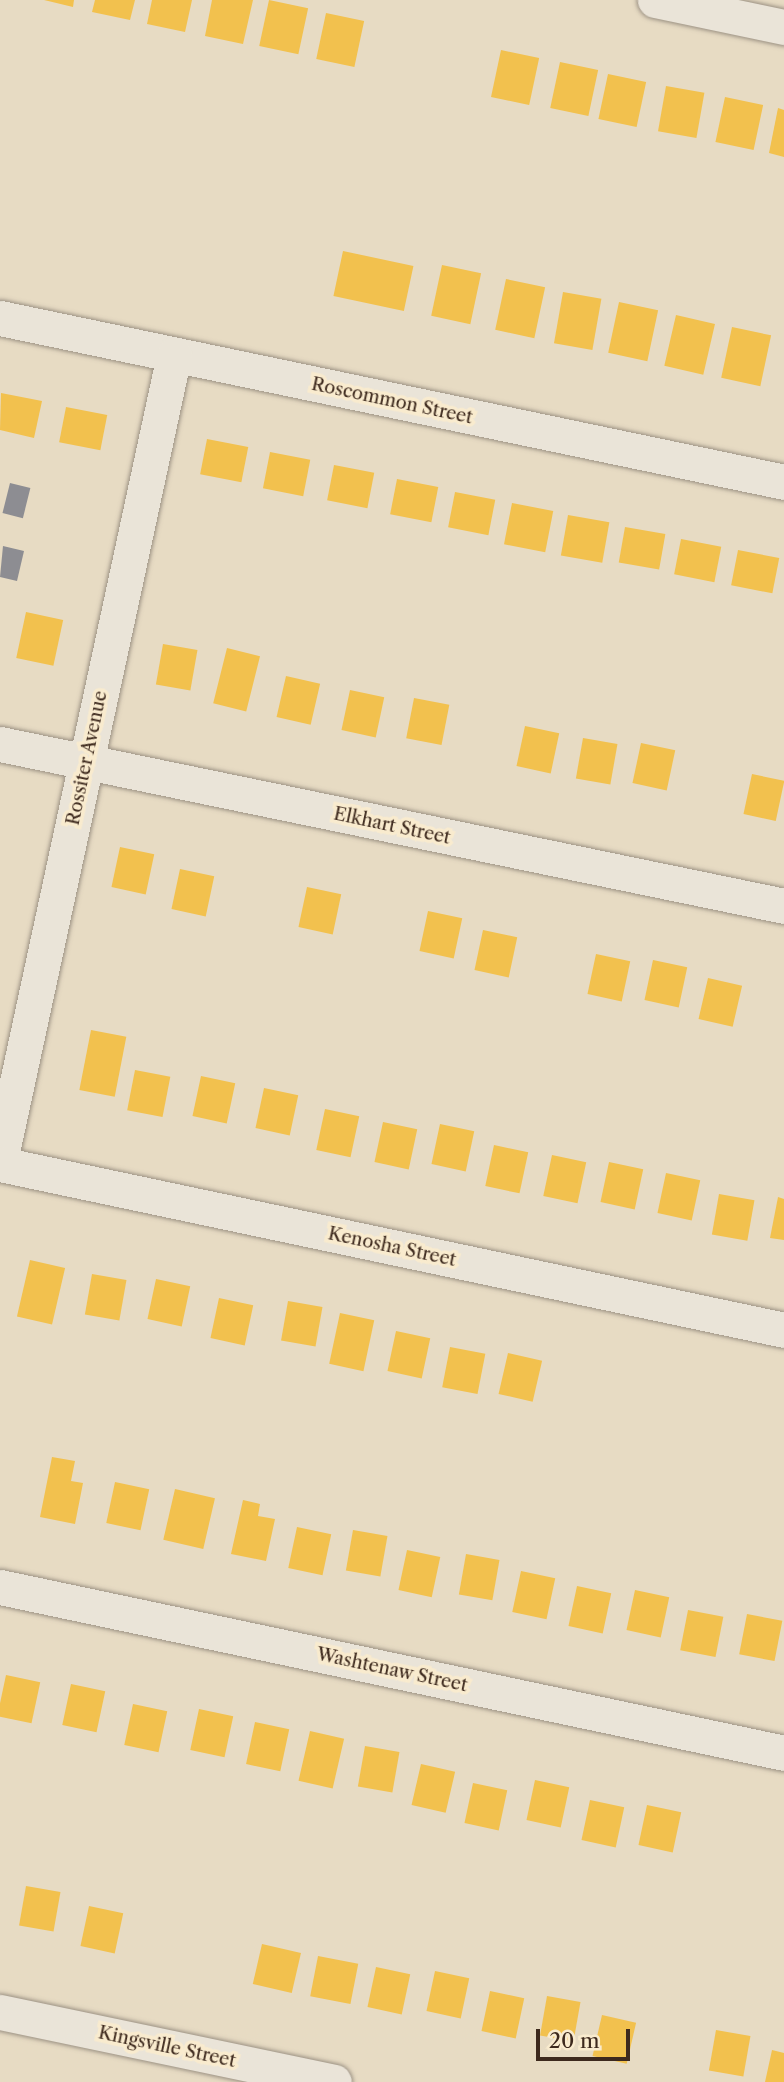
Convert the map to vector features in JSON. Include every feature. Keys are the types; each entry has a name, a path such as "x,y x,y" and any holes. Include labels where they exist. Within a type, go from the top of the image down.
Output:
{"street":[{"path":"655,0 784,27"},
{"name":"Roscommon Street","path":"0,318 784,482"},
{"name":"Rossiter Avenue","path":"0,1163 174,355"},
{"name":"Elkhart Street","path":"0,744 784,906"},
{"name":"Kenosha Street","path":"0,1163 784,1330"},
{"name":"Washtenaw Street","path":"0,1587 784,1753"},
{"name":"Kingsville Street","path":"0,2012 334,2082"}],"building: Homes":[{"path":"44,0 74,0 73,7"},
{"path":"95,0 135,0 130,20 92,12"},
{"path":"152,0 192,0 185,32 147,24"},
{"path":"212,0 253,0 243,44 205,36"},
{"path":"269,0 308,8 298,54 259,46"},
{"path":"326,13 364,21 354,67 316,59"},
{"path":"501,50 539,58 529,105 491,97"},
{"path":"560,62 598,70 588,116 550,108"},
{"path":"608,74 646,82 637,127 598,119"},
{"path":"666,86 704,93 696,138 658,131"},
{"path":"725,97 763,105 754,150 715,142"},
{"path":"778,108 784,110 784,157 769,153"},
{"path":"343,251 413,266 404,311 333,296"},
{"path":"442,265 481,273 470,324 431,316"},
{"path":"506,279 545,287 534,338 495,330"},
{"path":"563,292 601,299 592,350 554,343"},
{"path":"619,302 658,310 647,361 608,353"},
{"path":"676,315 715,324 703,375 664,366"},
{"path":"732,327 771,335 760,386 721,378"},
{"path":"1,393 42,401 34,438 0,430"},
{"path":"66,407 107,415 100,450 59,442"},
{"path":"207,439 248,447 241,482 200,474"},
{"path":"270,452 310,460 303,496 263,488"},
{"path":"334,465 374,473 367,508 327,500"},
{"path":"397,479 438,487 431,522 390,514"},
{"path":"455,492 495,500 488,535 448,527"},
{"path":"512,503 553,511 545,552 504,544"},
{"path":"568,515 609,522 602,563 561,555"},
{"path":"625,527 665,534 659,570 619,562"},
{"path":"681,539 721,547 714,582 674,574"},
{"path":"738,550 779,558 772,593 731,585"},
{"path":"26,612 63,620 53,666 16,658"},
{"path":"163,644 197,650 190,690 156,684"},
{"path":"227,648 260,656 246,712 213,703"},
{"path":"286,676 320,684 311,725 277,717"},
{"path":"350,690 384,697 376,737 341,730"},
{"path":"414,698 449,705 442,745 406,738"},
{"path":"525,726 559,733 551,773 516,766"},
{"path":"583,738 617,744 610,784 576,778"},
{"path":"641,743 675,750 667,790 632,783"},
{"path":"752,774 784,781 776,821 743,814"},
{"path":"120,847 154,854 146,894 111,887"},
{"path":"180,869 214,876 206,916 171,909"},
{"path":"307,887 341,894 333,934 298,927"},
{"path":"428,911 462,918 454,958 419,951"},
{"path":"483,930 517,937 509,977 474,970"},
{"path":"596,954 630,961 622,1001 587,994"},
{"path":"653,960 687,967 679,1007 644,1000"},
{"path":"708,978 742,986 733,1027 699,1019"},
{"path":"91,1030 126,1037 115,1097 79,1090"},
{"path":"135,1070 170,1077 163,1117 127,1110"},
{"path":"201,1076 235,1083 227,1123 192,1116"},
{"path":"264,1088 298,1095 290,1135 255,1128"},
{"path":"325,1109 359,1116 351,1157 316,1150"},
{"path":"383,1122 417,1129 409,1169 374,1162"},
{"path":"440,1124 474,1131 466,1171 431,1164"},
{"path":"494,1145 528,1152 520,1193 485,1186"},
{"path":"552,1155 586,1162 578,1203 543,1196"},
{"path":"609,1162 643,1169 635,1209 600,1202"},
{"path":"666,1173 700,1180 692,1220 657,1213"},
{"path":"719,1194 754,1200 747,1241 712,1234"},
{"path":"778,1197 784,1199 784,1240 770,1238"},
{"path":"30,1260 65,1268 52,1325 17,1317"},
{"path":"92,1274 126,1280 119,1320 85,1314"},
{"path":"156,1279 190,1286 182,1326 147,1319"},
{"path":"219,1298 253,1305 245,1345 210,1338"},
{"path":"288,1301 322,1307 316,1346 281,1340"},
{"path":"340,1313 374,1320 363,1371 329,1364"},
{"path":"396,1331 430,1338 422,1378 387,1371"},
{"path":"450,1347 485,1354 478,1394 442,1387"},
{"path":"508,1353 542,1361 533,1402 499,1394"},
{"path":"52,1457 75,1461 71,1481 83,1483 75,1524 40,1517"},
{"path":"115,1482 149,1489 141,1530 106,1523"},
{"path":"175,1489 215,1498 203,1549 163,1540"},
{"path":"243,1500 260,1504 258,1516 275,1519 266,1561 231,1554"},
{"path":"297,1527 331,1534 323,1575 288,1568"},
{"path":"353,1530 387,1536 380,1576 346,1570"},
{"path":"407,1550 440,1557 432,1597 398,1590"},
{"path":"466,1554 499,1560 492,1600 459,1594"},
{"path":"521,1571 555,1578 547,1619 512,1612"},
{"path":"577,1586 611,1593 603,1633 568,1626"},
{"path":"635,1590 669,1597 661,1637 626,1630"},
{"path":"688,1610 723,1617 716,1657 680,1650"},
{"path":"747,1614 782,1621 775,1661 739,1654"},
{"path":"6,1675 40,1682 32,1723 0,1717"},
{"path":"71,1684 105,1691 97,1732 62,1725"},
{"path":"133,1704 167,1711 159,1752 124,1745"},
{"path":"199,1709 233,1716 225,1757 190,1750"},
{"path":"255,1722 289,1729 280,1771 246,1764"},
{"path":"310,1731 344,1739 333,1789 299,1781"},
{"path":"365,1746 399,1752 392,1792 358,1786"},
{"path":"421,1764 455,1772 446,1813 412,1805"},
{"path":"535,1780 569,1787 561,1827 526,1820"},
{"path":"473,1783 507,1790 499,1830 464,1823"},
{"path":"590,1800 624,1807 616,1847 581,1840"},
{"path":"647,1805 681,1812 673,1852 638,1845"},
{"path":"26,1886 60,1892 54,1931 19,1925"},
{"path":"89,1906 123,1913 115,1953 80,1946"},
{"path":"262,1944 301,1953 292,1993 253,1984"},
{"path":"318,1956 358,1964 350,2004 310,1996"},
{"path":"376,1967 410,1974 402,2014 367,2007"},
{"path":"435,1971 469,1978 461,2018 426,2011"},
{"path":"490,1991 524,1998 516,2038 481,2031"},
{"path":"547,1996 580,2002 574,2041 540,2035"},
{"path":"602,2015 636,2023 627,2064 593,2056"},
{"path":"716,2030 750,2036 743,2076 709,2070"},
{"path":"772,2050 784,2053 784,2082 765,2082"}],"building: Industry":[{"path":"10,483 30,488 23,518 3,513"},
{"path":"3,546 24,551 17,581 0,577"}]}
